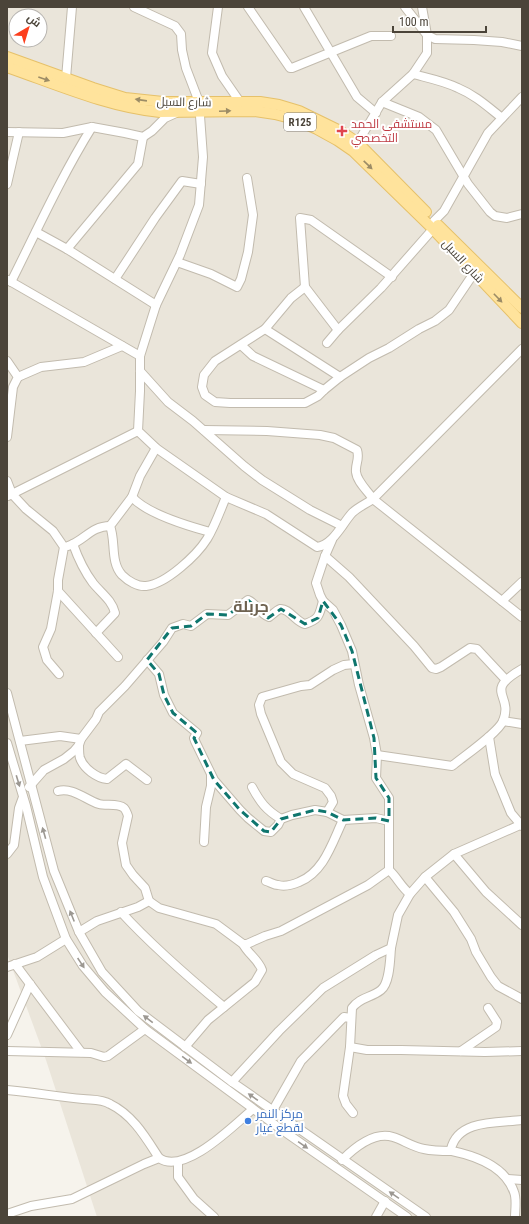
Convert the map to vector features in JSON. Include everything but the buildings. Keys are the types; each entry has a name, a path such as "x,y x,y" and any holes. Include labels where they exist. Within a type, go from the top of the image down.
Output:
{"main road":[{"name":"شارع السبل","path":"7,57 125,98 275,114 294,119 355,147"},
{"name":"شارع السبل","path":"7,66 122,106 160,112 178,112 200,107 240,102 260,102 299,110 340,131 434,225 521,316"},
{"name":"شارع السبل","path":"434,225 474,273 521,316"}],"street":[{"path":"66,78 72,7"},
{"path":"134,7 175,26 181,34 182,50 186,68 200,107 203,157 199,205 177,262 156,304 140,356 138,431 156,448 226,497 266,514 317,547 322,547 333,537 353,512 373,499 522,349"},
{"path":"218,7 212,53 222,76 240,102"},
{"path":"216,29 224,7"},
{"path":"248,7 290,68 332,53 371,36 391,36"},
{"path":"304,7 357,97 376,113"},
{"path":"406,7 427,35 435,39 502,42 522,46"},
{"path":"355,147 382,102 413,74 427,53 427,35 422,7"},
{"path":"413,74 441,81 459,88 478,99 502,118"},
{"path":"327,343 338,330 392,277 434,225 444,211 488,134 521,99"},
{"path":"382,102 419,117 436,130 468,184 490,212 495,216 507,218 522,214"},
{"path":"67,249 138,164 143,137 152,131 165,118 178,112"},
{"path":"7,132 63,133 92,128 125,132 143,137"},
{"path":"92,128 81,145 9,281 140,356"},
{"path":"7,184 19,132"},
{"path":"177,262 211,274 237,287 241,279 248,252 253,215 247,178"},
{"path":"115,279 155,218 182,181 201,184"},
{"path":"338,330 305,287 300,218 311,220 392,277"},
{"path":"36,232 67,249 156,304"},
{"path":"305,287 291,298 275,315 265,329 215,361 204,375 202,387 205,395 216,402 305,403 318,396 340,376 368,358 389,348 435,321 449,310 474,273"},
{"path":"265,329 340,376"},
{"path":"241,345 253,356 324,390"},
{"path":"7,437 13,387 18,377 41,367 84,362 122,346"},
{"path":"7,361 18,377"},
{"path":"140,371 168,402 204,430 262,480 310,510 342,526"},
{"path":"204,430 267,431 320,435 334,438 357,450 358,455 356,471 358,479 373,499 522,617"},
{"path":"10,496 138,431"},
{"path":"64,547 73,544 93,530 110,526 132,497 140,476 156,448"},
{"path":"7,481 10,496 54,531 64,547 51,629 43,647 47,660 58,674"},
{"path":"132,497 138,504 160,514 181,523 210,532"},
{"path":"110,526 116,566 122,575 129,581 139,586 146,586 159,582 191,559 207,539 226,497"},
{"path":"333,537 316,583 323,601 332,610 341,625 352,651 354,664 374,738 377,755 376,778 388,798 389,870 398,878 404,889 410,894"},
{"path":"73,544 80,564 93,583 113,605 115,613 96,633"},
{"path":"325,556 349,577 414,646 432,668 436,669 441,667 470,648 477,649 506,680"},
{"path":"502,601 522,582"},
{"path":"58,591 118,657"},
{"path":"7,854 14,845 19,808 31,784 44,770 64,759 74,751 99,712 126,686 163,642 172,628 183,624 191,626 207,614 228,615 248,600 251,601 266,616 269,617 281,609 289,612 300,622 305,624 318,618 323,601"},
{"path":"147,660 159,674 164,695 173,713 197,733 194,738 211,775 240,810 264,831 271,832 278,825 281,819 315,810 327,812 343,820 376,818 389,822"},
{"path":"327,812 333,802 331,796 324,788 293,774 281,762 261,714 259,705 262,697 300,686 310,685 333,670 354,664"},
{"path":"377,755 452,766 489,737 503,721 505,710 500,690 506,680 522,669"},
{"path":"7,693 54,871 79,932 102,972 138,1011 232,1082 426,1217"},
{"path":"503,721 522,724"},
{"path":"20,741 60,736 80,742"},
{"path":"353,1113 346,1104 344,1096 350,1047 352,1008 362,999 381,990 386,983 398,915 410,894 425,877 454,854 521,825 511,813 496,774 489,737"},
{"path":"80,742 80,758 86,768 100,778 107,779 126,764 147,780"},
{"path":"7,743 43,877 66,939 83,966 104,992 145,1030 282,1130 407,1217"},
{"path":"204,842 206,807 211,786 211,775"},
{"path":"252,787 261,803 281,819"},
{"path":"58,791 64,790 78,793 99,804 108,806 118,805 124,808 128,816 122,843 126,865 133,875 146,888 149,901 159,908 216,924 243,944 247,951 260,963 262,970 255,982 208,1020 185,1046"},
{"path":"266,881 278,885 290,886 304,880 317,870 325,859 343,820"},
{"path":"454,854 486,892 522,925"},
{"path":"243,944 247,944 281,931 368,885 389,870"},
{"path":"425,877 454,912 472,940 476,952 498,986 522,999"},
{"path":"79,932 97,921 138,907 149,901"},
{"path":"121,912 142,936 173,965 224,1007"},
{"path":"9,967 37,957 66,939"},
{"path":"232,1082 279,1031 323,988 376,955 391,948"},
{"path":"9,967 30,984 81,1052"},
{"path":"7,1035 30,984"},
{"path":"461,1051 496,1027 497,1022 488,1008"},
{"path":"273,1110 302,1061 344,1016 351,1018"},
{"path":"7,1051 81,1052 104,1057 108,1056 145,1030"},
{"path":"350,1047 367,1050 522,1051"},
{"path":"7,1090 32,1092 84,1100 102,1100 111,1104 120,1110 139,1128 159,1158 164,1162 178,1162 197,1154 253,1109"},
{"path":"452,1151 451,1146 454,1139 461,1131 475,1125 522,1120"},
{"path":"282,1130 288,1121"},
{"path":"342,1160 353,1149 365,1142 381,1136 391,1136 424,1149 452,1151 485,1161 508,1179 515,1193 515,1217"},
{"path":"7,1214 31,1206 72,1199 159,1158"},
{"path":"178,1162 178,1177 194,1199 214,1217"},
{"path":"508,1179 522,1180"},
{"path":"376,1217 385,1201"}],"highlighted area":[{"path":"248,600 268,618 281,609 305,624 318,618 323,601 341,625 352,651 374,738 376,778 389,798 389,821 376,818 343,820 327,812 315,810 281,819 271,832 264,831 240,810 214,780 194,738 197,733 173,713 164,695 159,674 147,660 172,628 191,626 207,614 228,615"}],"shaded area":[{"path":"7,7 522,7 522,1217 97,1217 46,1060 7,954"}],"place":[{"name":"مستشفى الحمد التخصصي","path":"342,131"},
{"name":"مركز النمر لقطع غيار","path":"248,1121"}],"district":[{"name":"جربلة","path":"251,606"}]}
